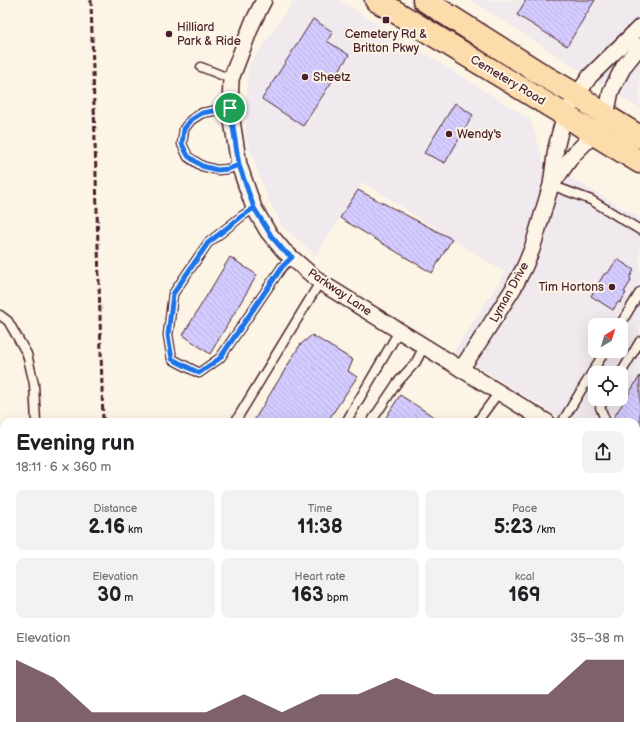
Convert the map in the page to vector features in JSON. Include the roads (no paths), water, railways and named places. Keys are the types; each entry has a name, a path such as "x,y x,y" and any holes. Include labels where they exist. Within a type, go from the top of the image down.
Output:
{"main road":[{"name":"Cemetery Road","path":"376,0 640,162"},
{"name":"Cemetery Road","path":"424,0 640,137"}],"street":[{"name":"Parkway Lane","path":"264,0 252,24 231,79 230,108 239,165 254,208 272,237 284,251 320,282 541,418"},
{"name":"Lyman Drive","path":"461,368 513,289 532,249 551,185 557,142 565,115 576,95 590,76 640,27"},
{"name":"Lyman Drive","path":"551,185 572,156 594,134 606,116 611,91 624,66 640,46"}],"lane":[{"path":"201,67 231,79"},
{"path":"230,108 202,113 191,120 184,129 182,144 188,156 202,166 217,170 228,169 239,165"},
{"path":"551,185 591,200 640,230"},
{"path":"254,208 208,243 173,294 168,335 172,359 199,373 220,358 282,267 292,257"},
{"path":"238,418 320,282"},
{"path":"624,318 640,292"},
{"path":"0,315 8,321 27,354 34,384 36,418"},
{"path":"348,418 399,331"},
{"path":"625,366 640,341"},
{"path":"374,418 397,383 416,362 424,346"},
{"path":"564,418 601,358"},
{"path":"480,418 499,392"},
{"path":"601,406 604,418"}],"railway":[{"path":"91,0 103,418"}],"place":[{"name":"Cemetery Rd & Britton Pkwy","path":"386,20"},
{"name":"Hilliard Park & Ride","path":"169,34"},
{"name":"Sheetz","path":"305,77"},
{"name":"Wendy's","path":"449,134"},
{"name":"Tim Hortons","path":"612,287"}]}
